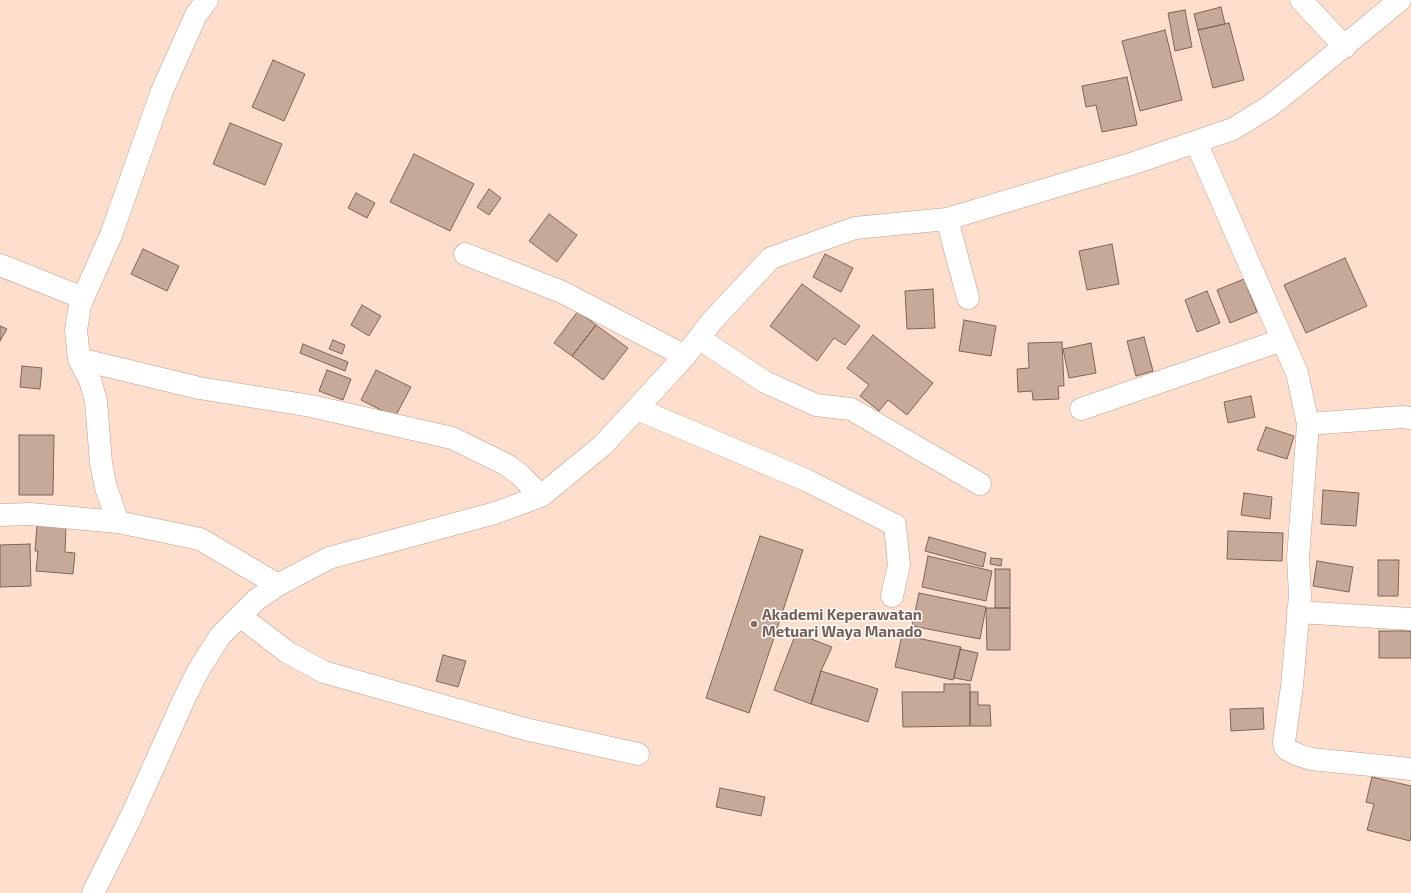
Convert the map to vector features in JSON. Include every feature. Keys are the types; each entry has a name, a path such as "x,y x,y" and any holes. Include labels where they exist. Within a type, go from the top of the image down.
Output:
{"street":[{"path":"118,522 106,488 101,463 96,401 90,380 79,359 76,330 80,305 111,235 162,91 196,15 207,0"},
{"path":"1301,0 1345,47"},
{"path":"93,893 131,817 198,671 220,636 256,600 278,585 329,558 495,513 542,496 603,445 700,339 712,321 771,258 855,228 947,219 1134,163 1233,130 1270,106 1345,47 1400,0"},
{"path":"1196,142 1297,372 1308,424 1299,531 1298,558 1300,595 1292,686 1284,742 1285,747 1296,754 1311,759 1411,769"},
{"path":"947,219 968,298"},
{"path":"465,254 562,292 685,356"},
{"path":"0,265 83,298"},
{"path":"700,339 765,382 816,405 851,409 980,484"},
{"path":"1082,409 1282,340"},
{"path":"79,359 199,388 311,406 452,438 507,465 542,496"},
{"path":"637,409 806,480 896,525 899,566 892,596"},
{"path":"1308,424 1403,417 1411,418"},
{"path":"0,515 30,514 118,522 200,539 278,585"},
{"path":"1298,612 1411,619"},
{"path":"240,616 287,652 324,672 524,729 638,754"}],"building":[{"path":"1221,7 1225,24 1198,30 1194,14"},
{"path":"1185,10 1192,47 1175,51 1168,13"},
{"path":"1229,23 1244,80 1213,88 1198,30"},
{"path":"1165,30 1182,100 1140,111 1122,41"},
{"path":"273,60 305,74 284,121 252,107"},
{"path":"1127,77 1137,125 1102,132 1096,105 1086,107 1082,86"},
{"path":"230,123 282,144 265,185 213,164"},
{"path":"414,154 474,184 450,231 390,202"},
{"path":"489,189 501,198 489,215 477,207"},
{"path":"356,193 375,203 367,218 348,208"},
{"path":"549,214 577,235 557,262 529,241"},
{"path":"1112,244 1119,284 1087,290 1079,251"},
{"path":"143,249 179,266 167,291 131,274"},
{"path":"825,254 853,268 841,292 813,277"},
{"path":"1345,258 1367,306 1306,333 1284,285"},
{"path":"1244,279 1257,312 1230,323 1217,290"},
{"path":"802,284 860,326 845,345 834,338 817,361 770,326"},
{"path":"933,289 935,328 907,329 905,291"},
{"path":"1207,291 1220,323 1197,332 1185,300"},
{"path":"362,305 381,316 369,336 351,325"},
{"path":"578,311 596,325 572,356 554,343"},
{"path":"964,320 996,326 991,356 959,351"},
{"path":"596,325 628,348 603,380 572,356"},
{"path":"0,326 7,329 0,341"},
{"path":"873,335 933,383 907,415 888,400 879,411 860,396 869,385 847,368"},
{"path":"1144,337 1153,371 1136,376 1127,341"},
{"path":"333,340 345,345 342,354 329,349"},
{"path":"1062,342 1064,386 1058,386 1059,399 1033,400 1032,391 1018,392 1017,369 1029,368 1028,343"},
{"path":"1091,343 1096,373 1069,378 1063,349"},
{"path":"303,344 348,362 345,371 300,353"},
{"path":"22,366 42,368 40,389 20,387"},
{"path":"327,370 351,379 343,400 319,391"},
{"path":"376,370 411,387 395,417 361,400"},
{"path":"1251,396 1255,417 1228,423 1224,402"},
{"path":"1266,427 1294,436 1287,459 1257,450"},
{"path":"19,435 54,435 53,495 19,495"},
{"path":"1323,490 1359,493 1356,526 1321,524"},
{"path":"1244,493 1272,497 1270,519 1241,515"},
{"path":"37,525 66,528 65,552 75,553 73,574 36,571 38,551 35,551"},
{"path":"1228,531 1283,533 1282,561 1227,559"},
{"name":"Akademi Keperawatan Metuari Waya Manado","path":"760,536 803,550 749,713 706,698"},
{"path":"929,537 986,553 983,567 925,551"},
{"path":"30,544 31,586 0,587 0,545"},
{"path":"928,556 992,571 986,601 922,587"},
{"path":"991,558 1002,559 1001,566 990,564"},
{"path":"1378,560 1399,560 1398,596 1378,596"},
{"path":"1317,561 1353,567 1349,592 1313,586"},
{"path":"995,569 1010,569 1010,608 995,608"},
{"path":"919,593 986,607 980,639 912,626"},
{"path":"986,608 1010,608 1010,650 987,650"},
{"path":"1379,631 1411,631 1411,658 1379,658"},
{"path":"796,633 832,647 821,671 811,704 774,690"},
{"path":"902,635 961,647 953,680 895,667"},
{"path":"960,649 978,653 971,681 954,678"},
{"path":"443,655 466,661 458,687 436,681"},
{"path":"821,671 878,689 868,722 811,704"},
{"path":"944,684 970,684 970,726 903,727 902,692 944,692"},
{"path":"970,692 978,692 978,705 990,705 991,726 970,726"},
{"path":"1263,708 1264,729 1231,731 1230,709"},
{"path":"1372,777 1411,786 1410,841 1367,830 1374,804 1366,802"},
{"path":"720,788 765,797 761,816 716,807"}],"place":[{"name":"Akademi Keperawatan Metuari Waya Manado","path":"754,624"}]}
